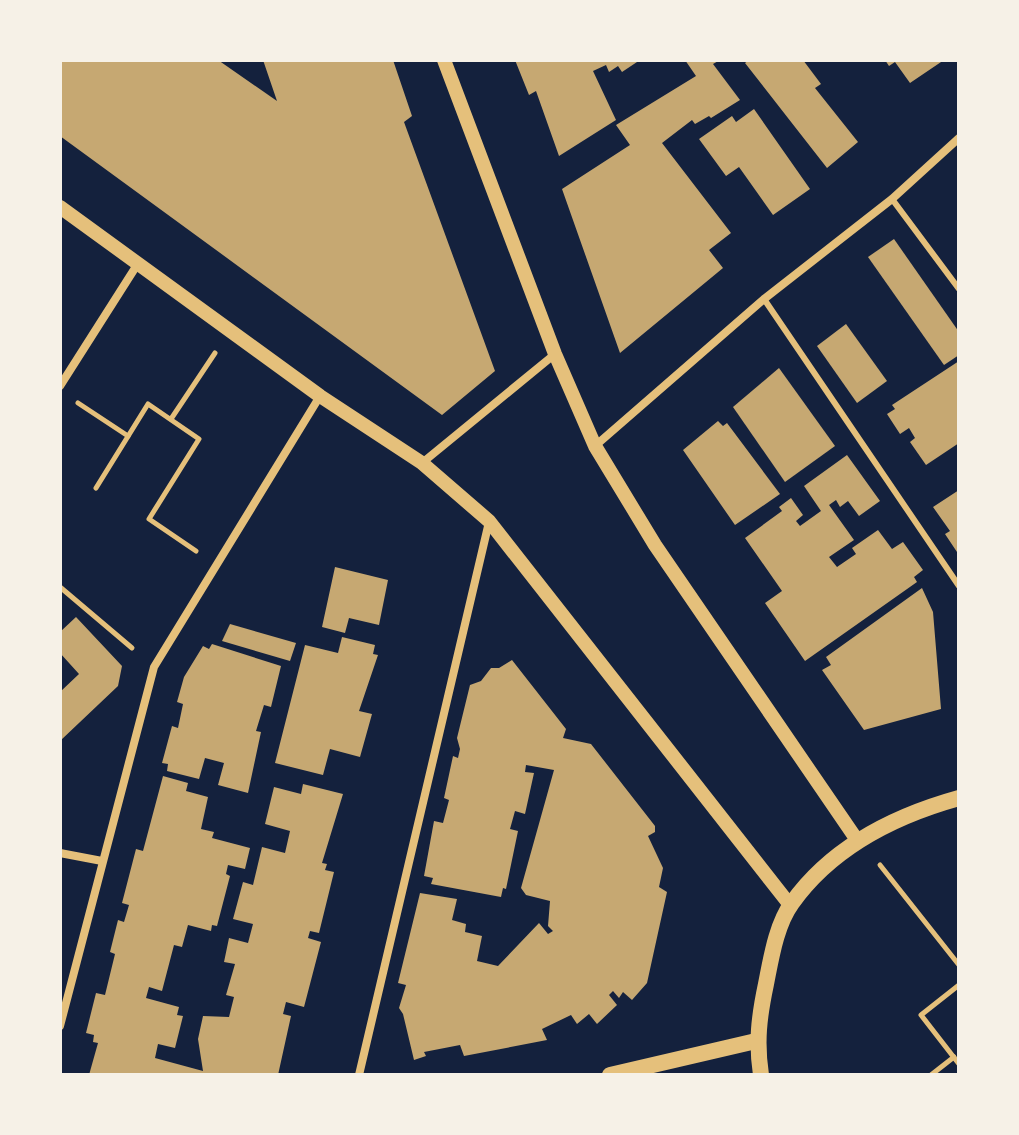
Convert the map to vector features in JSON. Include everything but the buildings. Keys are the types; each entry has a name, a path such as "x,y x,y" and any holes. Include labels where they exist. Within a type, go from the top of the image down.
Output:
{"main road":[{"path":"761,1075 756,1041 769,968 790,905 829,861 857,840 914,810 959,798"},
{"path":"610,1075 756,1041"}],"street":[{"path":"444,60 555,354 595,446 655,545 857,840"},
{"path":"595,446 764,299 892,199 959,138"},
{"path":"60,207 320,396 422,463 489,521 790,905"},
{"path":"60,386 137,265"},
{"path":"422,463 555,354"},
{"path":"60,1026 154,667 320,396"},
{"path":"359,1075 489,521"},
{"path":"60,853 102,861"}],"lane":[{"path":"892,199 959,289"},
{"path":"764,299 959,586"}],"path":[{"path":"171,419 230,330"},
{"path":"71,399 128,436"},
{"path":"96,488 148,404 199,439 149,519 217,565"},
{"path":"60,587 154,667"},
{"path":"857,840 890,875 959,965"},
{"path":"959,985 921,1015 959,1064"},
{"path":"931,1075 954,1057"}]}
